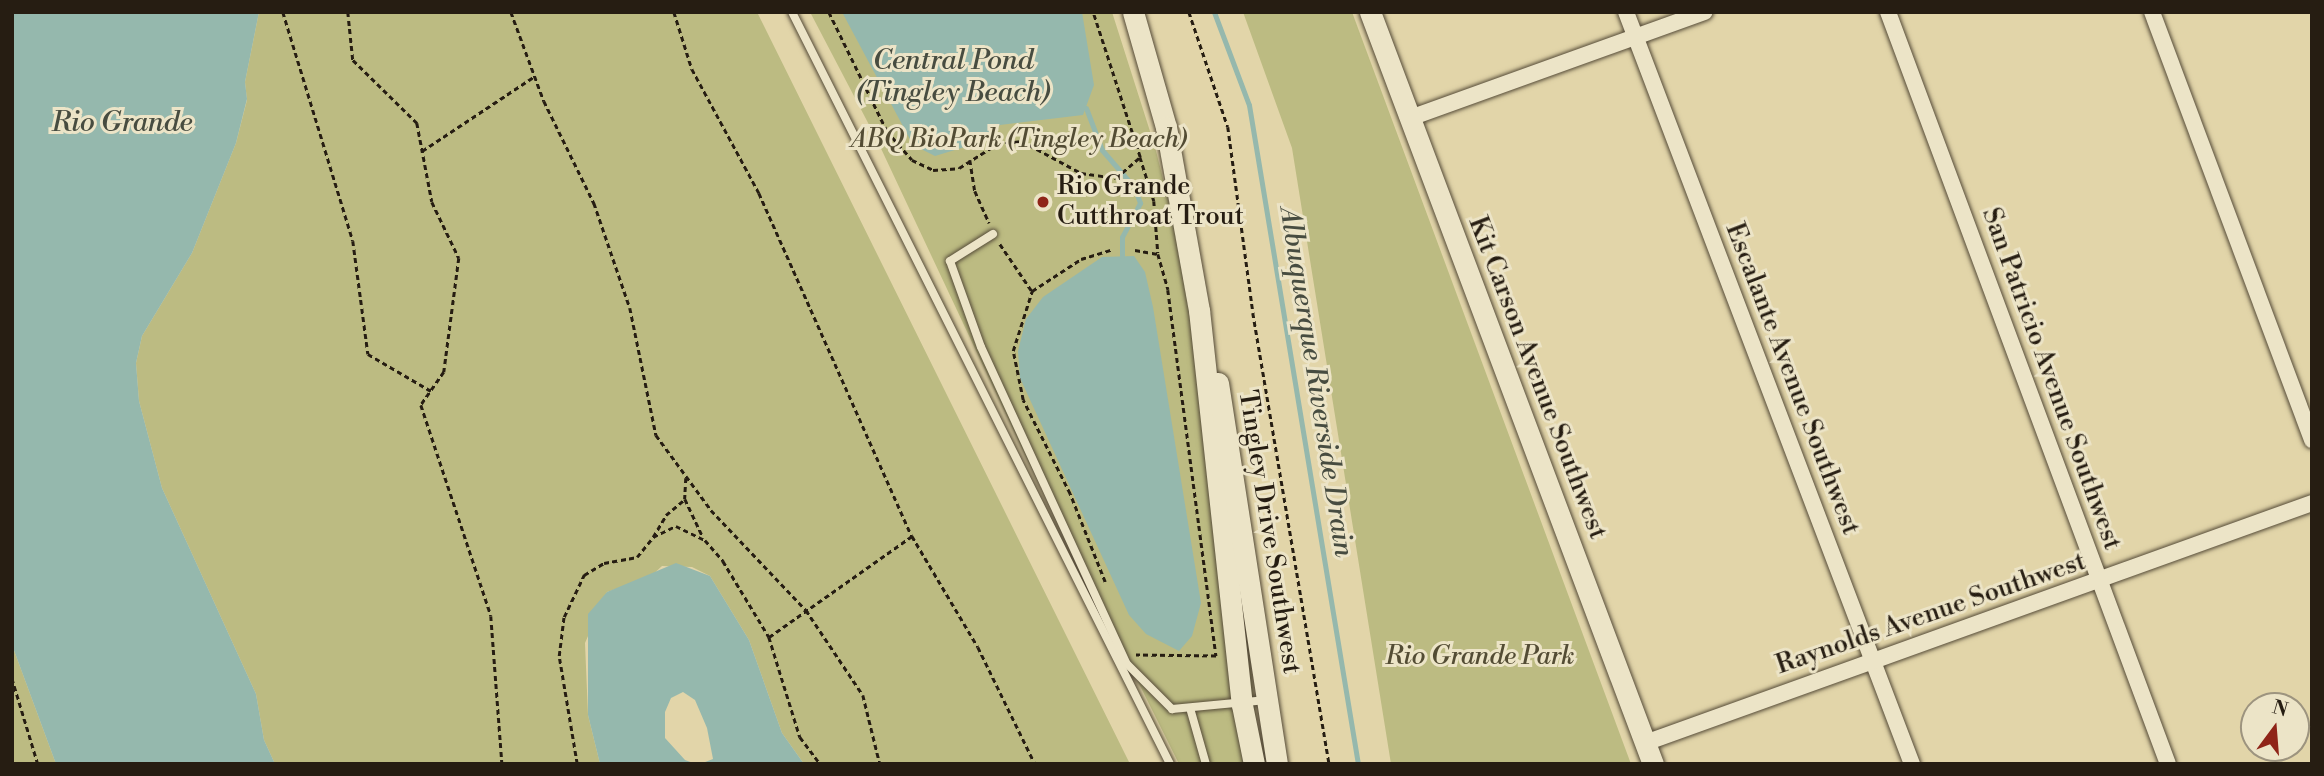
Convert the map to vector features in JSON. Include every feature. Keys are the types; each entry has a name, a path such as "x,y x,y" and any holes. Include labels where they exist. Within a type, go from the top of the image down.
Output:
{"street":[{"name":"Tingley Drive Southwest","path":"1133,12 1166,127 1199,310 1242,705 1254,764"},
{"name":"Kit Carson Avenue Southwest","path":"1370,12 1653,764"},
{"name":"Escalante Avenue Southwest","path":"1626,12 1912,764"},
{"path":"1410,118 1705,12"},
{"name":"San Patricio Avenue Southwest","path":"1888,12 2168,764"},
{"path":"2152,12 2312,440"},
{"name":"Tingley Drive Southwest","path":"1199,310 1213,348 1277,764"},
{"name":"Raynolds Avenue Southwest","path":"1645,743 1871,658 2100,581 2312,503"}],"lane":[{"path":"792,12 1170,764"},
{"path":"993,234 950,261 981,347 1127,664 1172,709 1242,705 1267,699"},
{"path":"1190,708 1206,764"}],"path":[{"path":"284,12 353,241 368,354 431,391"},
{"path":"348,12 353,60 417,123 432,202 459,258 444,372 421,405 491,616 502,764"},
{"path":"511,12 535,76 594,203 626,295 656,435 711,510 806,610 863,695 880,764"},
{"path":"674,12 692,69 759,193 912,536 978,647 1035,764"},
{"path":"829,12 887,131 912,160 933,170 959,168 997,144 1022,141 1081,173 1119,176 1140,157"},
{"path":"1093,12 1154,201 1158,254 1168,290 1216,656 1135,655 1130,644"},
{"path":"1189,12 1228,127 1255,327 1329,764"},
{"path":"422,150 535,76"},
{"path":"1107,588 1070,494 1023,400 1013,351 1032,291 1081,259 1111,250"},
{"path":"1135,250 1158,254"},
{"path":"686,476 685,499 705,540 769,637 800,737 820,764"},
{"path":"577,764 559,656 565,617 584,575 604,563 637,557 666,515 685,499"},
{"path":"653,537 676,526 705,540"},
{"path":"769,637 912,536"},
{"path":"12,678 38,764"}],"green space":[{"path":"259,12 757,12 1130,764 804,764 782,733 749,640 710,576 692,567 662,566 649,578 607,592 585,643 588,715 600,764 275,764 264,740 256,694 162,488 139,401 136,363 142,336 192,253 236,143 247,100 245,82"},
{"name":"ABQ BioPark (Tingley Beach)","path":"810,12 1112,12 1155,147 1225,425 1261,764 1179,764 1025,455 877,140"},
{"name":"Rio Grande Park","path":"1243,12 1352,12 1631,764 1391,764 1292,148"},
{"path":"12,645 56,764 12,764"}],"water":[{"name":"Rio Grande","path":"12,12 259,12 245,82 247,99 236,143 192,253 142,336 136,363 139,401 162,488 256,694 264,740 275,764 56,764 12,645"},
{"name":"Central Pond (Tingley Beach)","path":"842,12 1082,12 1094,85 1083,115 1000,125 968,146 935,156 913,145"},
{"path":"1134,256 1145,272 1153,307 1201,603 1192,636 1179,651 1146,634 1129,615 1020,378 1018,351 1026,319 1043,297 1102,257"},
{"path":"676,563 710,576 749,640 782,733 804,764 700,764 713,759 707,728 695,700 683,692 671,698 665,712 665,738 685,760 696,764 600,764 588,715 588,614 607,592"}],"waterway":[{"name":"Albuquerque Riverside Drain","path":"1214,12 1249,105 1358,764"},
{"path":"1086,108 1102,150 1134,187 1140,203 1122,237 1122,256"}],"place":[{"name":"Rio Grande Cutthroat Trout","path":"1043,202"}]}
